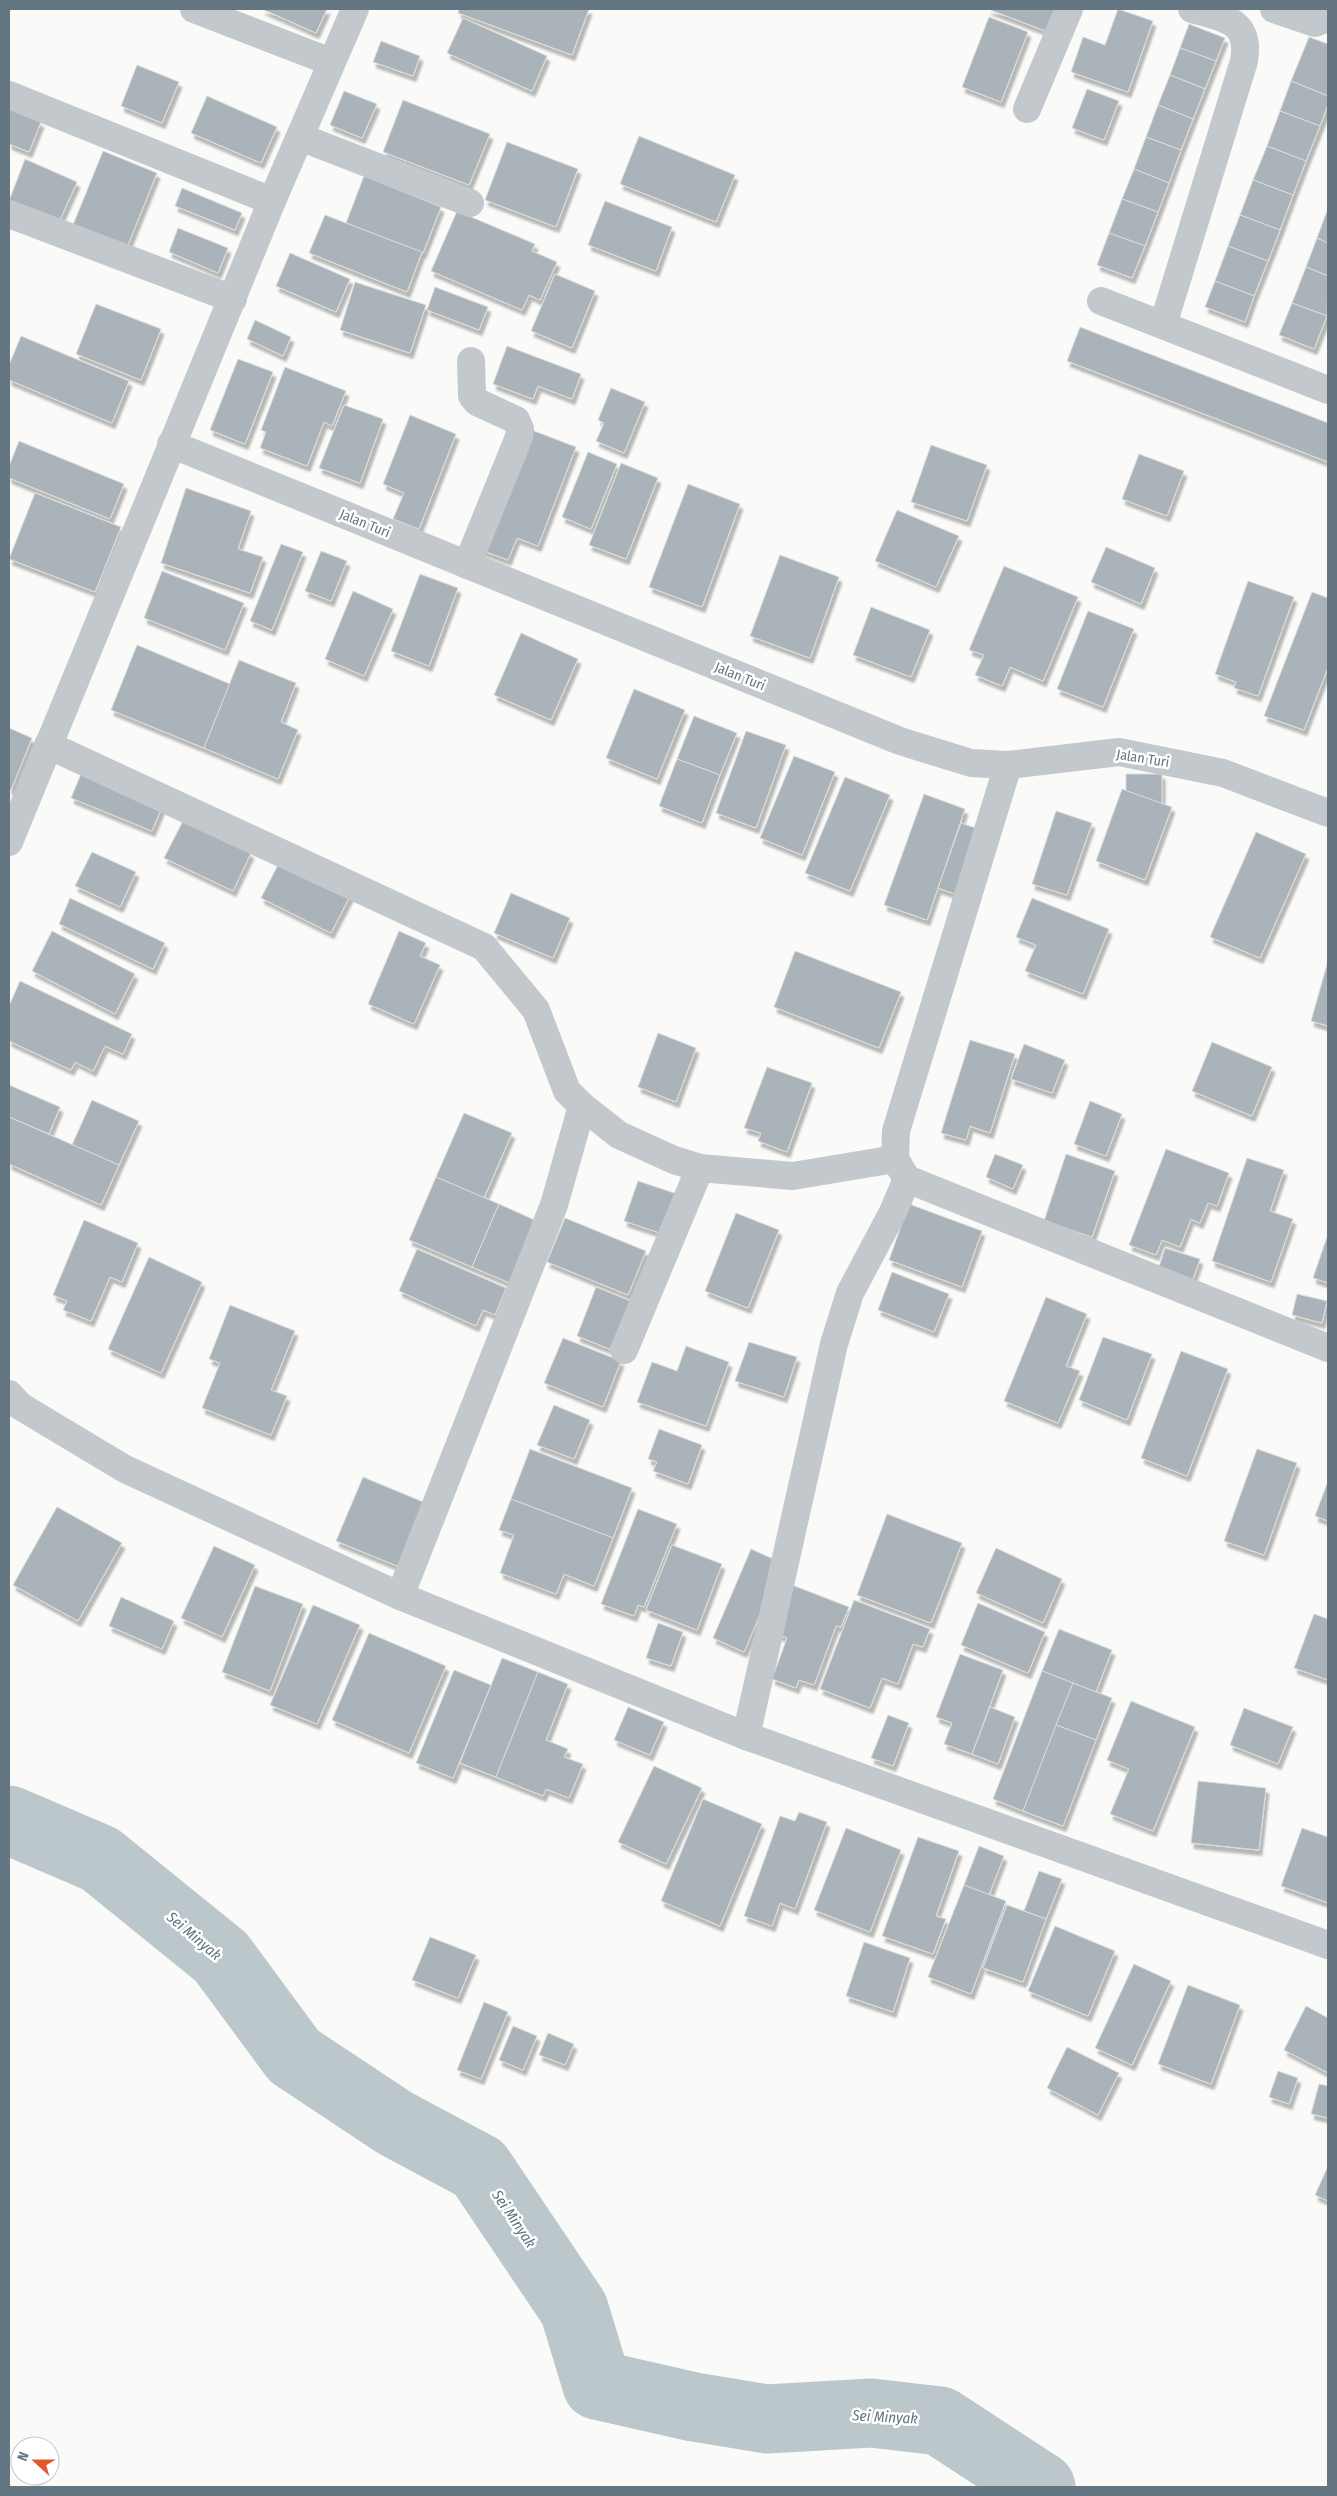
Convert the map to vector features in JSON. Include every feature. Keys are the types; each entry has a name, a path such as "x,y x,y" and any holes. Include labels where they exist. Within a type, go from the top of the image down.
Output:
{"street":[{"path":"194,9 331,62"},
{"path":"9,842 171,444 233,299 272,201 355,9"},
{"path":"1027,109 1069,9"},
{"path":"1163,325 1244,61 1247,43 1241,30 1227,19 1192,9"},
{"path":"1274,9 1315,23 1328,18"},
{"path":"9,94 272,201"},
{"path":"300,137 470,203"},
{"path":"9,214 233,299"},
{"path":"1101,300 1328,390"},
{"path":"467,565 520,429 516,420 477,402 472,396 471,361"},
{"name":"Jalan Turi","path":"171,444 900,741 970,763 1008,766 1119,752 1224,773 1328,813"},
{"path":"48,745 484,947 536,1010 567,1091 582,1106 619,1135 674,1160 700,1168 793,1176 901,1169 1328,1348"},
{"path":"746,1736 834,1344 850,1293 893,1212 901,1169 896,1132 1008,766"},
{"path":"400,1596 554,1205 582,1106"},
{"path":"624,1350 700,1168"},
{"path":"9,1394 20,1406 125,1469 400,1596 746,1736 1328,1945"}],"building":[{"path":"262,9 327,9 316,33"},
{"path":"459,9 589,9 572,55 458,13"},
{"path":"988,9 1057,9 1048,32"},
{"path":"1118,9 1153,21 1128,92 1071,72 1083,37 1105,45"},
{"path":"989,17 1028,32 1001,102 962,87"},
{"path":"463,18 547,56 532,91 447,53"},
{"path":"1189,24 1225,38 1216,61 1180,48"},
{"path":"1309,37 1328,44 1328,96 1291,81"},
{"path":"381,41 420,56 413,76 373,62"},
{"path":"1180,48 1216,61 1205,89 1170,75"},
{"path":"137,65 179,82 162,123 121,106"},
{"path":"1170,75 1205,89 1193,119 1158,105"},
{"path":"1291,81 1328,96 1328,104 1320,126 1280,111"},
{"path":"1087,89 1119,101 1104,140 1072,128"},
{"path":"344,91 377,104 362,138 330,125"},
{"path":"207,96 277,127 261,163 191,133"},
{"path":"403,100 490,134 469,185 383,152"},
{"path":"1158,105 1193,119 1181,150 1146,137"},
{"path":"9,109 41,122 29,152 9,144"},
{"path":"1280,111 1320,126 1306,161 1267,146"},
{"path":"639,136 735,175 716,222 620,184"},
{"path":"1146,137 1181,150 1169,183 1134,169"},
{"path":"507,142 578,169 556,227 485,200"},
{"path":"1267,146 1306,161 1293,195 1253,180"},
{"path":"103,151 157,173 127,247 73,225"},
{"path":"25,159 77,182 59,222 9,201"},
{"path":"1134,169 1169,183 1158,212 1122,199"},
{"path":"364,176 441,207 423,253 346,223"},
{"path":"1253,180 1293,195 1280,230 1240,215"},
{"path":"182,188 242,213 235,230 175,206"},
{"path":"1122,199 1158,212 1145,246 1109,233"},
{"path":"605,201 672,227 656,271 588,245"},
{"path":"1328,208 1328,243 1317,238"},
{"path":"457,211 535,244 532,251 557,262 540,300 529,295 522,310 431,271"},
{"path":"325,215 422,252 407,292 309,253"},
{"path":"1240,215 1280,230 1268,261 1228,246"},
{"path":"178,228 228,248 218,273 169,252"},
{"path":"1109,233 1145,246 1132,278 1097,265"},
{"path":"1317,238 1328,243 1328,276 1306,267"},
{"path":"1228,246 1268,261 1254,296 1215,281"},
{"path":"290,253 350,279 336,312 276,286"},
{"path":"1306,267 1328,276 1327,316 1292,303"},
{"path":"555,274 595,291 572,348 531,331"},
{"path":"1215,281 1254,296 1245,322 1205,307"},
{"path":"355,282 426,305 410,353 340,330"},
{"path":"435,287 488,307 479,330 427,310"},
{"path":"1292,303 1327,316 1314,349 1279,335"},
{"path":"96,304 161,329 141,380 76,354"},
{"path":"255,320 291,337 283,356 247,339"},
{"path":"1080,327 1328,423 1328,462 1067,361"},
{"path":"21,336 129,381 112,423 9,380 9,365"},
{"path":"507,346 581,374 572,399 538,386 533,399 493,384"},
{"path":"238,359 273,372 245,444 210,430"},
{"path":"285,367 346,391 332,426 324,422 307,466 260,448 266,432 261,430"},
{"path":"611,388 645,402 624,453 596,441 604,423 598,420"},
{"path":"344,405 383,419 360,483 319,468"},
{"path":"410,415 456,434 419,529 393,519 404,493 383,484"},
{"path":"529,429 576,447 538,546 517,538 508,560 481,550"},
{"path":"19,441 124,484 110,519 9,478 9,466"},
{"path":"931,445 987,465 967,521 911,502"},
{"path":"588,452 617,464 591,529 562,517"},
{"path":"1139,454 1184,471 1167,516 1122,499"},
{"path":"621,463 658,478 626,559 589,545"},
{"path":"688,484 740,504 702,607 649,587"},
{"path":"186,488 251,511 238,549 263,557 250,593 161,563"},
{"path":"35,493 121,527 95,592 9,559"},
{"path":"897,510 959,536 936,587 875,561"},
{"path":"281,544 303,552 272,630 250,621"},
{"path":"1106,547 1155,568 1141,604 1091,582"},
{"path":"321,551 347,561 331,601 305,591"},
{"path":"780,555 839,577 810,658 750,636"},
{"path":"1004,566 1078,597 1043,681 1010,667 1002,686 975,675 984,655 969,650"},
{"path":"162,571 244,603 225,650 144,618"},
{"path":"420,574 458,588 429,666 391,651"},
{"path":"1248,581 1294,597 1258,696 1234,688 1236,682 1215,674"},
{"path":"353,591 393,609 364,676 325,659"},
{"path":"1312,592 1328,598 1328,667 1304,730 1264,716"},
{"path":"871,607 930,630 911,677 853,655"},
{"path":"1088,611 1134,629 1103,707 1057,689"},
{"path":"521,633 578,659 551,720 494,695"},
{"path":"137,645 230,684 204,748 111,710"},
{"path":"239,660 296,683 281,722 298,730 278,779 204,748"},
{"path":"634,689 685,710 657,779 606,758"},
{"path":"694,716 737,733 720,775 677,759"},
{"path":"9,728 32,738 11,790 9,789"},
{"path":"746,731 786,745 756,828 716,813"},
{"path":"794,756 835,772 802,855 760,838"},
{"path":"677,759 720,775 702,823 659,806"},
{"path":"81,774 162,807 152,831 71,798"},
{"path":"1126,774 1162,774 1162,822 1126,823"},
{"path":"845,777 890,795 850,891 805,873"},
{"path":"1122,789 1172,807 1145,880 1096,861"},
{"path":"924,794 965,809 927,920 884,905"},
{"path":"1056,811 1092,823 1067,895 1032,884"},
{"path":"183,821 251,853 233,891 164,858"},
{"path":"961,823 984,831 961,896 938,888"},
{"path":"1256,832 1306,854 1260,958 1210,937"},
{"path":"92,852 136,872 120,907 75,886"},
{"path":"281,859 351,894 331,933 261,898"},
{"path":"511,893 570,918 553,958 494,933"},
{"path":"70,898 165,943 153,969 59,924"},
{"path":"1032,898 1109,929 1083,994 1025,971 1036,945 1016,937"},
{"path":"52,931 135,974 115,1014 32,971"},
{"path":"399,931 426,943 420,956 440,965 414,1024 368,1004"},
{"path":"795,951 901,992 879,1048 774,1007"},
{"path":"1328,961 1328,1026 1311,1021"},
{"path":"20,981 132,1034 123,1054 105,1046 93,1071 75,1062 71,1070 9,1041 9,1006"},
{"path":"658,1033 696,1048 676,1102 638,1087"},
{"path":"970,1040 1015,1054 990,1133 970,1126 966,1140 941,1133"},
{"path":"1212,1042 1272,1067 1252,1116 1192,1091"},
{"path":"1024,1044 1065,1060 1052,1093 1011,1079"},
{"path":"767,1067 812,1083 787,1152 758,1141 761,1133 744,1128"},
{"path":"9,1085 60,1107 49,1134 9,1117"},
{"path":"92,1100 139,1121 119,1165 72,1145"},
{"path":"1090,1101 1122,1114 1106,1156 1074,1144"},
{"path":"464,1113 512,1133 484,1198 436,1177"},
{"path":"9,1117 119,1165 101,1205 9,1164"},
{"path":"1166,1149 1229,1173 1217,1206 1208,1203 1200,1223 1191,1219 1180,1247 1162,1240 1156,1255 1129,1245"},
{"path":"995,1154 1023,1165 1013,1189 986,1177"},
{"path":"1066,1154 1115,1171 1092,1237 1044,1221"},
{"path":"1247,1158 1284,1170 1270,1211 1293,1219 1271,1282 1212,1261"},
{"path":"436,1177 499,1204 472,1267 409,1240"},
{"path":"638,1181 680,1195 666,1235 624,1221"},
{"path":"499,1204 539,1222 512,1284 472,1267"},
{"path":"909,1204 982,1231 962,1287 889,1260"},
{"path":"736,1213 779,1230 748,1308 705,1291"},
{"path":"565,1218 646,1251 628,1295 547,1262"},
{"path":"84,1220 138,1243 122,1282 110,1277 91,1321 63,1310 67,1301 53,1295"},
{"path":"1328,1234 1328,1283 1313,1278"},
{"path":"1165,1248 1200,1259 1191,1285 1157,1273"},
{"path":"417,1249 506,1288 495,1315 483,1310 476,1326 399,1291"},
{"path":"149,1257 202,1282 161,1373 108,1349"},
{"path":"892,1272 949,1294 934,1332 878,1310"},
{"path":"596,1287 631,1301 612,1350 577,1336"},
{"path":"1297,1294 1327,1301 1322,1323 1292,1315"},
{"path":"1046,1297 1087,1314 1066,1366 1080,1371 1058,1423 1004,1401"},
{"path":"230,1305 295,1331 271,1390 287,1396 271,1435 202,1408 220,1363 209,1359"},
{"path":"1103,1337 1152,1354 1127,1420 1079,1400"},
{"path":"563,1338 621,1361 603,1407 544,1383"},
{"path":"749,1342 797,1357 784,1397 735,1381"},
{"path":"686,1346 729,1362 706,1426 637,1402 652,1362 677,1371"},
{"path":"1181,1351 1228,1369 1187,1476 1141,1458"},
{"path":"554,1405 590,1420 574,1459 537,1445"},
{"path":"659,1429 702,1445 688,1484 653,1471 657,1462 648,1459"},
{"path":"530,1449 632,1488 613,1538 511,1499"},
{"path":"1257,1449 1297,1463 1264,1555 1224,1541"},
{"path":"363,1477 428,1504 402,1568 336,1541"},
{"path":"1328,1481 1328,1521 1315,1516"},
{"path":"511,1499 613,1538 594,1586 564,1574 556,1594 500,1573 514,1535 499,1530"},
{"path":"57,1507 122,1543 78,1621 13,1585"},
{"path":"638,1509 677,1524 644,1607 638,1605 634,1616 601,1604"},
{"path":"887,1514 962,1543 931,1623 857,1595"},
{"path":"672,1545 722,1564 697,1630 646,1610"},
{"path":"214,1546 255,1565 222,1637 181,1618"},
{"path":"996,1548 1062,1579 1043,1623 976,1593"},
{"path":"751,1549 782,1563 744,1652 713,1638"},
{"path":"792,1585 849,1607 841,1627 836,1626 814,1685 799,1680 796,1688 772,1679 787,1638 774,1633"},
{"path":"255,1586 303,1604 270,1691 222,1672"},
{"path":"121,1597 174,1621 162,1649 109,1626"},
{"path":"854,1600 930,1629 923,1647 913,1644 898,1684 882,1678 870,1708 820,1689"},
{"path":"978,1603 1045,1632 1028,1673 961,1645"},
{"path":"313,1605 360,1625 317,1724 270,1705"},
{"path":"1314,1614 1328,1619 1328,1680 1294,1668"},
{"path":"658,1623 683,1632 671,1666 646,1658"},
{"path":"1059,1629 1112,1650 1096,1692 1042,1671"},
{"path":"369,1633 446,1666 409,1753 332,1720"},
{"path":"960,1654 1003,1670 972,1754 944,1744 952,1723 936,1717"},
{"path":"502,1658 538,1672 496,1777 460,1763"},
{"path":"454,1670 491,1685 453,1778 416,1763"},
{"path":"1042,1671 1073,1683 1023,1811 993,1799"},
{"path":"538,1672 568,1684 546,1740 568,1749 564,1757 583,1764 569,1798 546,1789 543,1796 496,1777"},
{"path":"1073,1683 1112,1698 1096,1740 1056,1725"},
{"path":"1131,1701 1195,1727 1153,1831 1110,1814 1129,1769 1107,1760"},
{"path":"628,1707 664,1722 650,1755 614,1740"},
{"path":"990,1707 1015,1717 998,1764 972,1754"},
{"path":"1244,1708 1293,1727 1278,1764 1230,1745"},
{"path":"888,1715 909,1723 893,1766 871,1758"},
{"path":"1056,1725 1096,1740 1063,1826 1023,1811"},
{"path":"654,1766 702,1788 666,1864 618,1842"},
{"path":"1198,1781 1266,1788 1259,1850 1191,1843"},
{"path":"703,1799 762,1824 720,1926 661,1901"},
{"path":"799,1812 827,1822 795,1909 780,1903 772,1926 744,1916 780,1816 795,1821"},
{"path":"846,1828 901,1850 870,1932 814,1910"},
{"path":"1302,1828 1328,1837 1328,1903 1281,1886"},
{"path":"918,1837 959,1851 936,1916 946,1919 933,1954 882,1936"},
{"path":"979,1846 1004,1856 989,1895 964,1885"},
{"path":"1039,1871 1062,1879 1046,1919 1024,1911"},
{"path":"964,1885 1006,1901 971,1994 928,1977"},
{"path":"1007,1905 1046,1919 1023,1982 983,1968"},
{"path":"1055,1926 1115,1951 1088,2016 1028,1991"},
{"path":"430,1937 476,1955 458,1998 412,1980"},
{"path":"864,1942 910,1958 893,2012 846,1996"},
{"path":"1134,1964 1171,1981 1132,2065 1095,2048"},
{"path":"1188,1985 1240,2005 1211,2084 1158,2064"},
{"path":"484,2002 508,2012 481,2079 457,2070"},
{"path":"1306,2006 1328,2018 1328,2073 1284,2050"},
{"path":"513,2026 537,2036 523,2070 499,2060"},
{"path":"548,2033 574,2044 565,2065 539,2055"},
{"path":"1067,2047 1119,2073 1098,2115 1047,2088"},
{"path":"1278,2071 1298,2078 1289,2104 1269,2097"},
{"path":"1319,2084 1328,2086 1328,2118 1311,2114"},
{"path":"1328,2166 1328,2201 1315,2195"}],"waterway":[{"name":"Sei Minyak","path":"9,1820 100,1859 221,1957 294,2056 395,2123 479,2168 574,2309 597,2385 694,2407 767,2419 871,2413 940,2421 1041,2487"}]}
